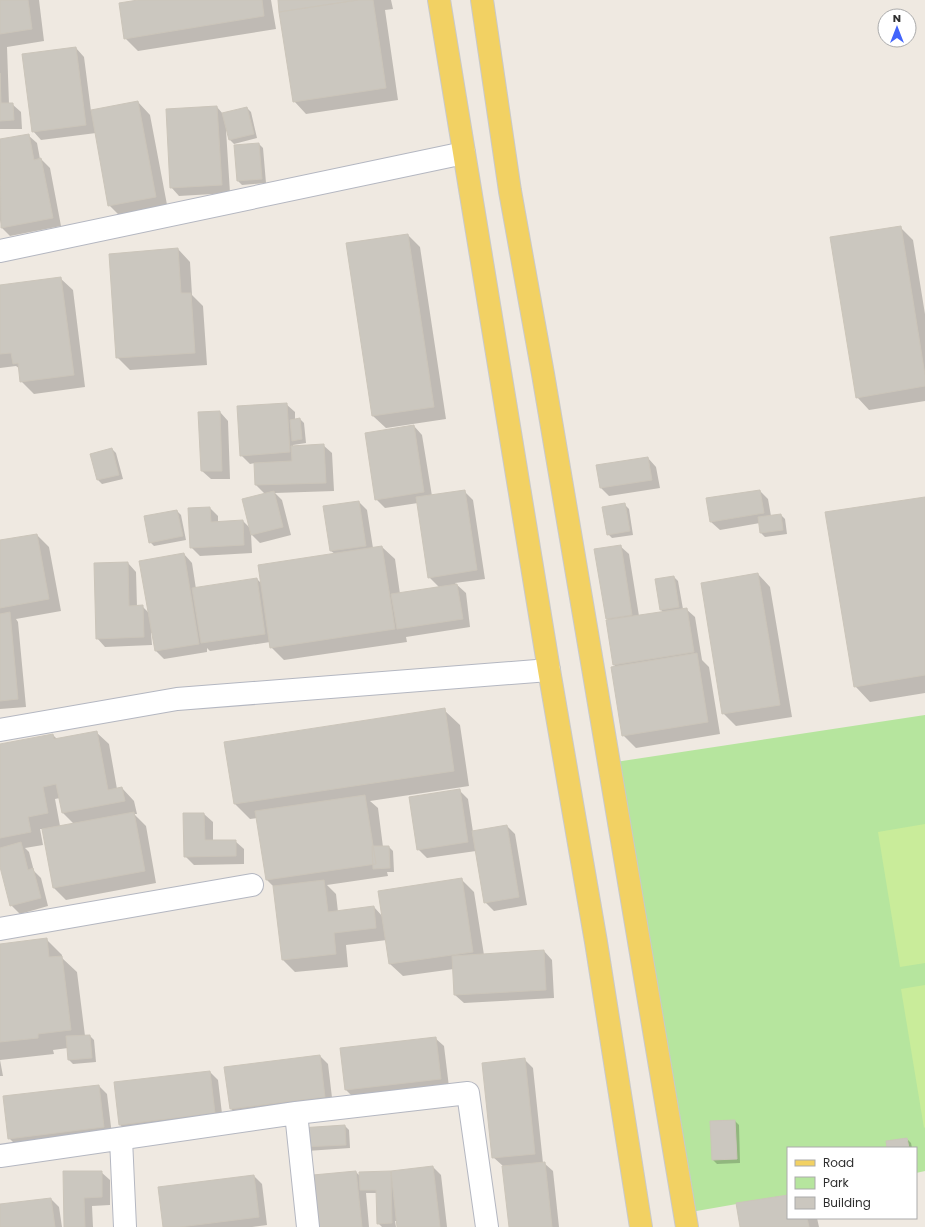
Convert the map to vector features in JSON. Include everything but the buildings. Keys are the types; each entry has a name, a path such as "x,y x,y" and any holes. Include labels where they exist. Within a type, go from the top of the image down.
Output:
{"main road":[{"path":"439,0 549,670 596,942 641,1227"},
{"path":"482,0 510,191 588,634 687,1227"}],"street":[{"path":"0,251 464,153"},
{"path":"0,730 177,699 549,670"},
{"path":"0,929 252,885"},
{"path":"0,1156 296,1113 468,1093 487,1227"},
{"path":"296,1113 308,1227"},
{"path":"121,1139 125,1227"}],"green space":[{"path":"925,715 925,1171 917,1173 917,1147 787,1147 787,1195 685,1213 609,763"},
{"path":"925,824 925,963 900,967 878,832"},
{"path":"925,985 925,1127 924,1128 901,989"}]}
